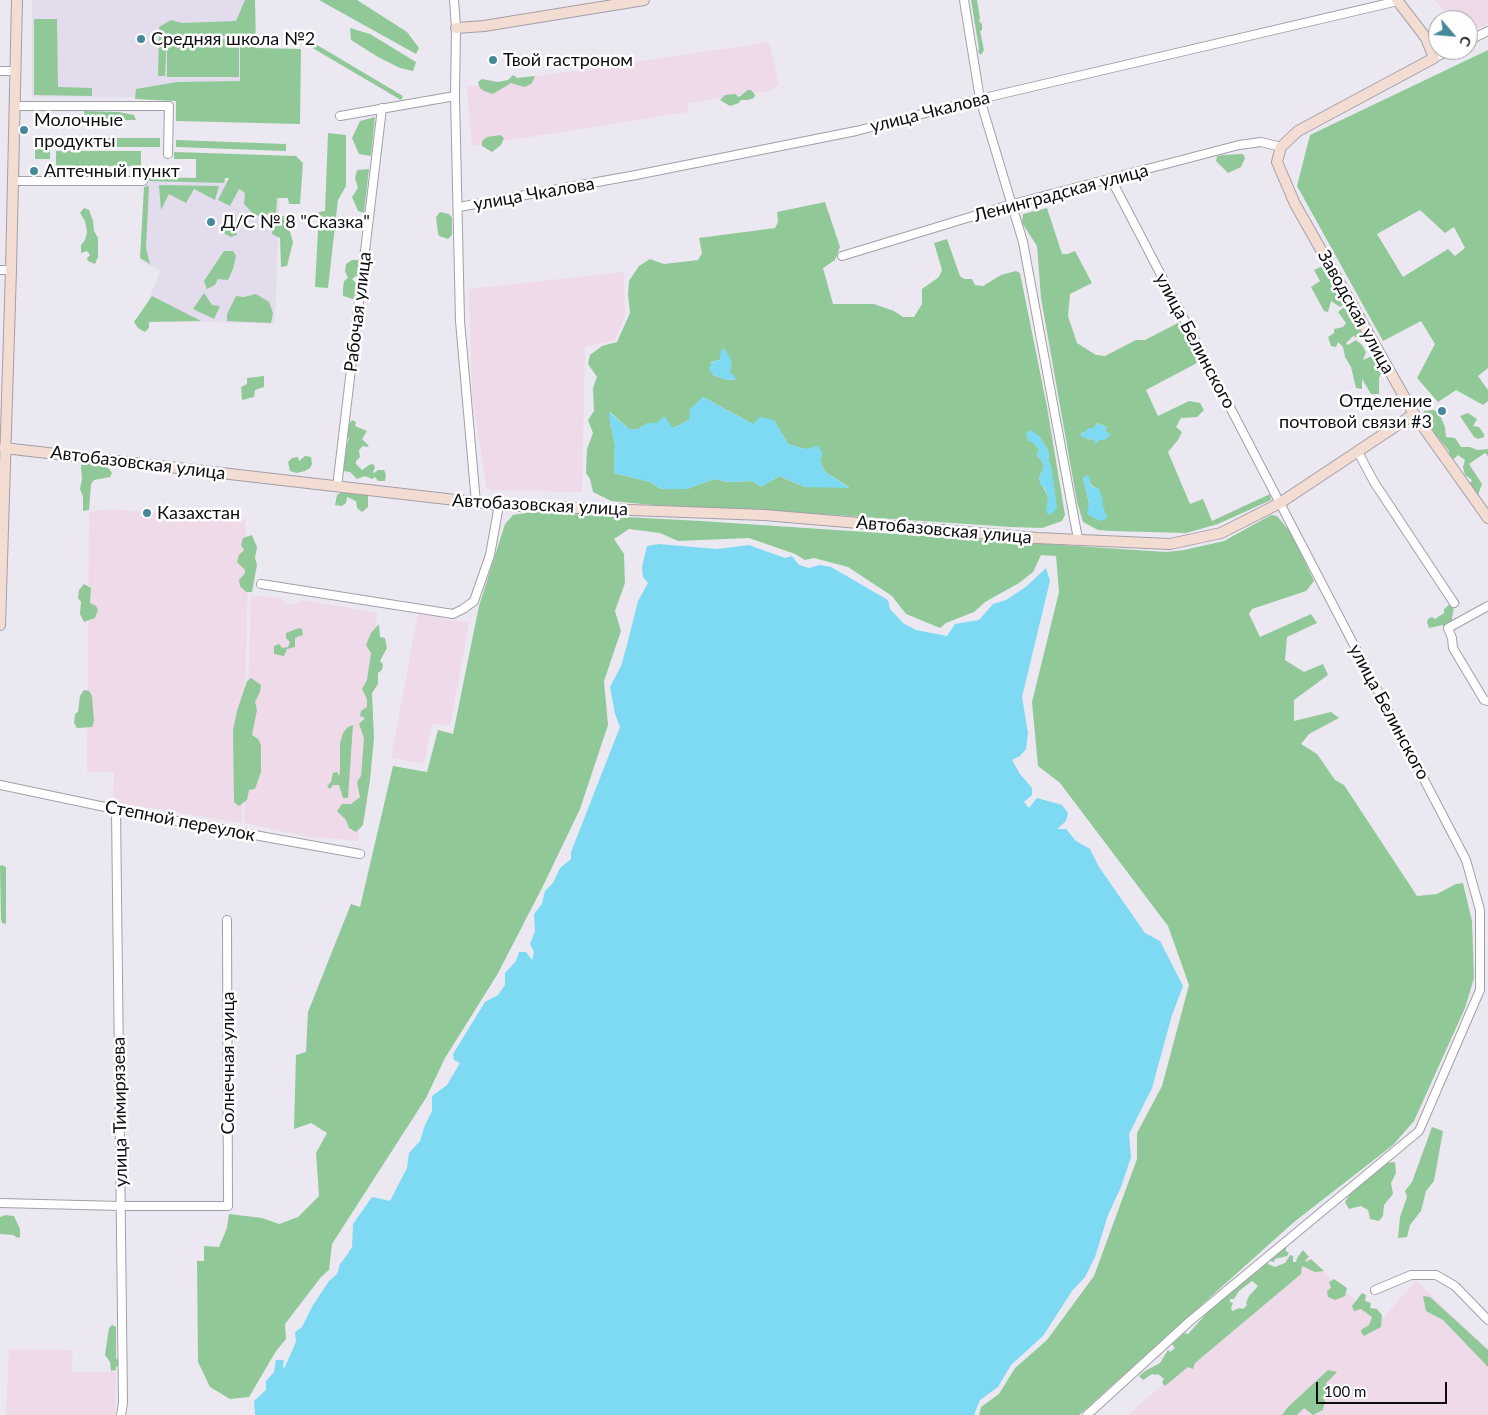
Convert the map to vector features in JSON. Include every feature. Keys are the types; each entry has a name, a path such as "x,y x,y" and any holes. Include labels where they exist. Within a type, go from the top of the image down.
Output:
{"street":[{"path":"0,625 17,0"},
{"path":"454,0 460,321 476,503"},
{"path":"456,28 484,26 644,0"},
{"path":"964,0 980,99 1023,242 1078,539 1170,544 1221,533 1280,503 1414,414"},
{"path":"1398,0 1428,43"},
{"name":"улица Чкалова","path":"459,207 636,175 856,130 1398,0"},
{"path":"1282,147 1298,130 1430,60"},
{"path":"0,71 16,70"},
{"path":"340,116 456,96"},
{"path":"15,106 168,106 168,154"},
{"name":"Рабочая улица","path":"337,487 382,108"},
{"name":"Ленинградская улица","path":"842,256 1013,204 1239,145 1261,142 1282,147"},
{"name":"Заводская улица","path":"1282,147 1277,162 1295,204 1414,414 1488,518"},
{"path":"13,181 143,181 144,176"},
{"name":"улица Белинского","path":"1087,1415 1190,1321 1419,1131 1480,990 1484,926 1466,860 1111,179"},
{"path":"0,270 11,270"},
{"name":"Автобазовская улица","path":"4,448 499,505 764,515 1037,538 1078,539"},
{"path":"1358,452 1374,482 1454,603"},
{"path":"261,584 453,614 474,601 490,556 499,505"},
{"path":"1488,606 1448,628 1452,638 1452,648 1484,700 1488,701"},
{"name":"Степной переулок","path":"0,785 116,809 360,854"},
{"name":"улица Тимирязева","path":"116,809 123,1402 121,1415"},
{"name":"Солнечная улица","path":"121,1206 228,1206 227,920"},
{"path":"0,1203 121,1206"},
{"path":"1375,1290 1411,1275 1436,1276 1455,1286 1488,1320"}],"shaded area":[{"name":"Средняя школа №2","path":"32,0 253,0 248,98 32,97"},
{"path":"1434,0 1488,0 1488,23 1478,28 1478,10 1444,10"},
{"path":"769,42 779,85 769,91 687,103 688,112 472,146 467,87"},
{"name":"Д/С № 8 \"Сказка\"","path":"146,178 280,182 275,324 141,320 160,271 142,261"},
{"path":"624,272 625,317 615,340 585,347 582,492 487,490 472,395 469,289"},
{"path":"107,509 245,519 248,574 242,823 113,802 114,772 87,772 89,512"},
{"path":"251,595 280,598 286,604 296,604 303,600 377,613 358,841 303,836 244,823"},
{"path":"418,614 469,623 450,726 432,723 424,764 391,758"},
{"path":"1306,1256 1379,1322 1416,1281 1488,1349 1488,1415 1128,1415"},
{"path":"9,1349 73,1350 71,1372 116,1372 115,1415 6,1415"}],"green space":[{"path":"245,0 255,0 256,48 301,49 300,124 176,121 176,101 135,99 136,89 177,82 240,81 240,36 170,38 239,39 239,77 167,77 167,38 165,76 158,76 159,27 171,20 182,23 236,21"},
{"path":"319,0 357,0 407,32 419,48 416,54"},
{"path":"971,0 977,0 979,21 982,24 982,30 980,31 984,50 981,55 978,52"},
{"path":"34,19 57,19 58,87 92,88 92,96 34,95"},
{"path":"350,28 370,34 416,62 413,71 400,68 378,57 351,40"},
{"path":"307,39 403,96 401,100 304,43"},
{"path":"1488,50 1488,368 1478,376 1488,390 1488,401 1483,405 1456,390 1438,402 1417,378 1435,344 1421,321 1383,341 1297,186 1310,135 1467,60 1478,60 1478,55","holes":["1420,210 1445,233 1454,227 1465,248 1455,256 1448,249 1403,277 1377,234"]},
{"path":"513,75 517,78 535,76 529,85 524,87 511,83 493,94 480,88 478,82 482,79 498,82 508,80"},
{"path":"748,90 751,90 755,95 754,98 741,100 739,103 730,106 720,100 725,95 735,94 739,97"},
{"path":"84,111 119,112 134,115 136,120 85,120"},
{"path":"375,117 371,156 359,154 352,138 360,121"},
{"path":"328,133 346,135 346,186 338,200 328,288 315,287 319,212 325,211"},
{"path":"500,135 504,138 501,145 492,152 482,146 482,141 487,137"},
{"path":"35,138 160,138 160,147 50,147 50,159 35,159"},
{"path":"176,140 286,144 286,151 176,147"},
{"path":"56,151 141,151 141,166 56,166"},
{"path":"174,152 296,156 303,163 300,204 289,204 288,198 277,198 276,213 255,216 244,204 245,193 239,189 230,206 218,200 229,178 225,178 224,183 148,181 148,177 196,178 196,159 174,159"},
{"path":"1243,154 1245,158 1241,167 1228,173 1216,161 1217,156"},
{"path":"369,169 364,213 358,211 352,197 358,188 355,178 357,170"},
{"path":"159,185 219,186 215,200 194,189 186,203 169,194 161,210"},
{"path":"149,186 146,248 150,264 140,258 144,187"},
{"path":"825,202 840,247 835,260 823,268 833,304 874,304 894,311 903,317 914,317 922,304 922,289 939,277 942,270 934,243 947,239 960,276 964,279 972,279 975,285 983,286 1001,275 1016,271 1020,273 1047,407 1065,515 1062,521 1042,528 1011,527 776,511 653,505 611,501 593,492 590,479 586,473 587,449 593,433 588,420 594,411 593,388 597,377 588,364 590,355 602,346 617,342 630,313 629,281 639,266 650,259 664,264 698,260 702,253 699,238 775,228 778,222 777,212","holes":["719,360 730,372 736,379 728,380 713,375 711,362","703,397 753,424 774,420 788,444 805,449 820,460 825,472 849,487 805,487 779,476 761,487 752,481 728,482 714,479 687,489 661,489 650,482 614,473 615,444 610,423 610,412 629,429 638,429 648,423 673,428 689,420","1039,436 1049,452 1052,470 1049,515 1048,497 1039,478 1044,467 1042,461 1037,456 1039,450 1035,444"]},
{"path":"84,208 89,210 94,231 98,238 98,257 95,264 88,261 87,258 90,255 87,251 81,253 81,245 85,240 87,232 85,221 80,213"},
{"path":"1047,208 1062,254 1075,251 1092,283 1070,294 1068,316 1077,343 1096,355 1105,356 1136,340 1145,340 1178,323 1191,344 1197,363 1146,390 1158,416 1189,401 1200,403 1204,410 1197,417 1181,418 1176,427 1182,432 1168,452 1190,504 1203,499 1212,521 1270,494 1271,500 1218,524 1186,533 1098,530 1083,522 1077,502 1041,298 1037,246 1022,223 1023,214","holes":["1097,423 1107,427 1100,440 1088,439 1080,434 1094,428","1083,478 1090,482 1093,487 1098,488 1104,512 1089,503"]},
{"path":"440,212 449,214 452,218 452,235 448,239 439,236 438,233 436,217"},
{"path":"235,213 237,235 231,237 220,231 230,214"},
{"path":"275,216 285,216 293,242 287,266 281,267 280,238 272,234"},
{"path":"224,251 233,251 236,256 233,269 228,280 218,279 215,285 207,289 204,281"},
{"path":"352,260 358,260 361,265 361,272 352,279 358,285 353,299 343,296 344,281 348,278 345,271 346,264"},
{"path":"1325,265 1344,304 1340,307 1331,301 1328,312 1324,311 1311,287 1320,281 1314,270"},
{"path":"204,293 212,305 220,306 214,319 193,309"},
{"path":"256,294 269,302 273,313 271,323 227,321 227,314 236,296 244,297"},
{"path":"152,296 201,321 149,322 149,328 145,332 138,328 134,322"},
{"path":"1350,306 1360,329 1359,338 1353,336 1346,343 1348,345 1356,340 1366,352 1363,360 1374,355 1381,363 1382,371 1379,378 1379,394 1371,394 1362,379 1362,389 1356,388 1351,367 1345,357 1343,347 1338,342 1336,347 1331,346 1328,337 1334,333 1334,329 1343,327 1346,323 1338,312 1344,307"},
{"path":"264,376 264,387 255,390 254,397 242,400 241,387 247,384 247,378"},
{"path":"1434,410 1439,413 1445,427 1446,437 1455,438 1461,447 1470,447 1477,450 1488,449 1488,456 1485,453 1469,464 1482,484 1478,495 1471,491 1470,484 1472,480 1465,475 1463,467 1465,460 1458,455 1454,459 1448,455 1449,451 1432,430 1433,427 1422,418 1424,411"},
{"path":"1468,413 1477,419 1473,426 1479,427 1484,437 1478,439 1474,437 1460,416"},
{"path":"352,420 356,422 355,426 367,431 362,439 369,446 363,446 359,450 360,457 356,464 362,470 373,464 375,467 374,473 378,470 384,470 386,475 385,481 378,481 375,477 372,479 365,476 357,479 350,472 343,471 341,466 349,438 342,435 346,424 349,424"},
{"path":"305,456 311,457 312,464 310,468 297,473 290,471 288,462 292,458 298,457 299,461"},
{"path":"82,461 95,461 107,466 112,473 110,477 94,480 91,484 89,510 83,511 83,497 80,489"},
{"path":"343,491 368,494 368,507 362,512 357,508 356,501 347,497 346,503 342,506 335,505 337,495"},
{"path":"532,512 701,521 1166,552 1224,541 1271,515 1277,516 1292,534 1314,581 1306,591 1252,609 1249,614 1260,637 1311,614 1317,623 1287,637 1285,660 1304,672 1323,664 1328,675 1294,700 1294,721 1331,712 1339,718 1309,734 1301,744 1317,754 1335,780 1344,785 1417,896 1437,894 1456,884 1463,883 1472,921 1474,978 1465,1008 1414,1121 1393,1145 1294,1222 1079,1415 979,1415 981,1407 999,1394 1015,1368 1047,1340 1094,1276 1137,1159 1137,1133 1162,1086 1189,985 1168,926 1060,783 1038,766 1032,702 1059,592 1056,556 1041,555 1033,572 1019,583 985,602 974,612 946,623 940,628 906,614 892,596 848,567 814,558 805,560 795,554 749,538 678,541 660,533 629,529 614,539 624,554 625,583 615,611 621,631 604,681 608,725 580,809 543,886 497,975 445,1058 426,1098 332,1244 329,1270 321,1277 285,1324 286,1339 276,1351 249,1397 230,1399 210,1387 198,1362 197,1261 204,1261 204,1246 219,1247 227,1228 229,1214 262,1218 279,1224 298,1217 319,1196 316,1153 327,1133 311,1123 294,1129 296,1055 306,1052 308,1012 351,904 360,907 393,766 427,772 438,730 453,734 479,606 505,524 513,515"},
{"path":"252,535 257,547 255,558 257,565 252,592 246,592 240,586 239,580 245,573 245,570 237,562 239,555 244,550 241,545 243,538"},
{"path":"84,584 91,588 90,603 96,606 98,610 95,618 84,622 80,614 81,602 78,598 79,590"},
{"path":"1453,597 1457,598 1460,603 1454,607 1453,625 1445,630 1443,625 1429,628 1428,619 1432,617 1435,619 1444,613 1444,609 1450,604"},
{"path":"379,624 380,637 385,638 387,648 380,661 383,664 382,670 378,673 378,684 372,693 374,738 370,780 363,825 356,832 349,828 346,820 337,811 342,804 351,804 360,797 357,782 361,776 364,738 359,724 365,718 360,716 361,711 367,707 367,699 362,689 367,680 371,653 366,645 371,633"},
{"path":"299,628 302,629 303,635 295,638 295,647 287,649 284,656 274,654 274,646 279,644 282,648 288,647 290,642 286,638 286,633"},
{"path":"251,678 261,685 255,702 257,710 252,735 258,739 261,745 261,772 255,789 249,790 247,800 239,806 234,802 233,730 247,681"},
{"path":"84,690 89,691 92,696 94,721 92,727 77,728 74,723 75,714 78,712 80,696"},
{"path":"353,725 348,798 343,798 339,785 333,785 330,789 327,786 331,782 333,773 337,772 339,776 340,743 343,733 348,727"},
{"path":"0,866 6,867 6,924 2,923 1,919"},
{"path":"1432,1127 1443,1131 1434,1181 1426,1191 1421,1211 1410,1225 1407,1237 1398,1238 1400,1217 1407,1197 1405,1191 1412,1182"},
{"path":"1395,1162 1396,1173 1391,1183 1393,1194 1384,1205 1383,1216 1379,1221 1370,1219 1368,1210 1361,1206 1349,1209 1345,1202 1351,1192 1365,1180 1369,1179 1385,1163"},
{"path":"6,1215 14,1216 20,1229 20,1237 0,1234 0,1217"},
{"path":"1286,1246 1286,1251 1289,1253 1287,1256 1275,1259 1274,1262 1269,1261 1268,1264 1275,1267 1285,1263 1290,1255 1293,1256 1293,1262 1296,1262 1303,1250 1309,1257 1305,1260 1306,1262 1311,1259 1324,1271 1315,1272 1302,1266 1301,1274 1195,1363 1193,1369 1188,1367 1165,1386 1162,1382 1164,1379 1158,1374 1152,1374 1143,1380 1139,1376 1160,1363 1168,1350 1170,1352 1175,1348 1172,1344 1184,1333 1188,1334 1206,1314 1248,1276 1260,1270 1260,1261 1276,1255 1274,1249","holes":["1252,1281 1258,1286 1249,1296 1247,1305 1243,1309 1240,1308 1232,1311 1233,1303 1230,1302 1230,1299 1234,1299 1239,1291"]},
{"path":"1334,1279 1347,1288 1345,1296 1335,1300 1328,1297 1327,1291 1331,1288 1329,1282"},
{"path":"1362,1293 1366,1295 1365,1301 1371,1303 1370,1308 1377,1309 1382,1315 1381,1327 1364,1336 1361,1330 1369,1325 1372,1317 1361,1309 1354,1311 1352,1306"},
{"path":"1423,1296 1430,1297 1488,1350 1488,1367 1443,1320 1426,1311"},
{"path":"112,1325 116,1327 116,1358 119,1361 119,1365 116,1367 116,1370 111,1371 110,1362 105,1355 109,1328"},
{"path":"1328,1370 1337,1372 1326,1383 1329,1389 1322,1398 1325,1400 1323,1410 1313,1415 1304,1408 1297,1415 1282,1415 1288,1407"}],"water":[{"path":"722,348 725,349 732,362 730,372 737,379 728,380 721,378 713,375 709,369 712,362 719,360"},
{"path":"703,397 753,424 760,417 774,420 788,444 805,449 818,446 823,453 820,460 825,472 850,488 805,487 779,476 761,487 752,481 728,482 714,479 687,489 661,489 650,482 614,473 615,444 609,412 629,429 638,429 648,423 657,423 664,416 673,428 689,420 690,409"},
{"path":"1097,423 1107,427 1105,431 1111,434 1105,440 1100,440 1096,444 1094,440 1082,437 1080,434 1088,428 1094,428"},
{"path":"1030,430 1039,436 1049,452 1057,508 1049,515 1046,512 1048,497 1044,487 1040,484 1039,478 1044,467 1042,461 1037,456 1039,450 1035,444 1028,441 1026,433"},
{"path":"1086,475 1090,477 1092,487 1098,488 1100,492 1103,501 1102,505 1105,509 1104,512 1107,516 1106,519 1100,521 1087,514 1089,503 1083,478"},
{"path":"659,544 717,549 749,545 785,558 792,556 799,565 809,568 820,565 831,567 888,600 890,609 903,623 916,630 947,636 955,624 979,620 993,604 1006,600 1027,586 1046,568 1050,581 1022,697 1028,733 1026,749 1020,756 1012,760 1020,774 1032,788 1032,795 1024,802 1029,808 1037,798 1062,805 1068,813 1066,821 1057,829 1066,829 1076,841 1090,849 1099,867 1145,933 1160,941 1183,986 1172,1015 1152,1088 1129,1134 1131,1157 1121,1187 1108,1215 1095,1257 1085,1277 1072,1291 1043,1336 1011,1365 998,1387 980,1400 974,1415 255,1415 254,1401 266,1390 266,1381 274,1372 276,1360 284,1360 284,1369 296,1342 295,1332 302,1327 313,1305 329,1281 337,1274 340,1264 352,1247 353,1224 372,1197 390,1201 407,1168 409,1153 420,1141 432,1111 432,1096 447,1085 460,1063 454,1060 453,1054 485,1002 498,995 505,985 505,973 516,961 519,952 526,952 532,960 534,952 530,944 535,931 534,914 542,904 545,891 553,883 560,868 571,859 571,852 620,727 615,714 610,687 621,666 638,601 648,583 643,577 642,567 647,546"}],"place":[{"name":"Средняя школа №2","path":"141,39"},
{"name":"Твой гастроном","path":"493,60"},
{"name":"Молочные продукты","path":"24,130"},
{"name":"Аптечный пункт","path":"34,171"},
{"name":"Д/С № 8 \"Сказка\"","path":"211,222"},
{"name":"Отделение почтовой связи #3","path":"1442,411"},
{"name":"Казахстан","path":"147,513"}]}
